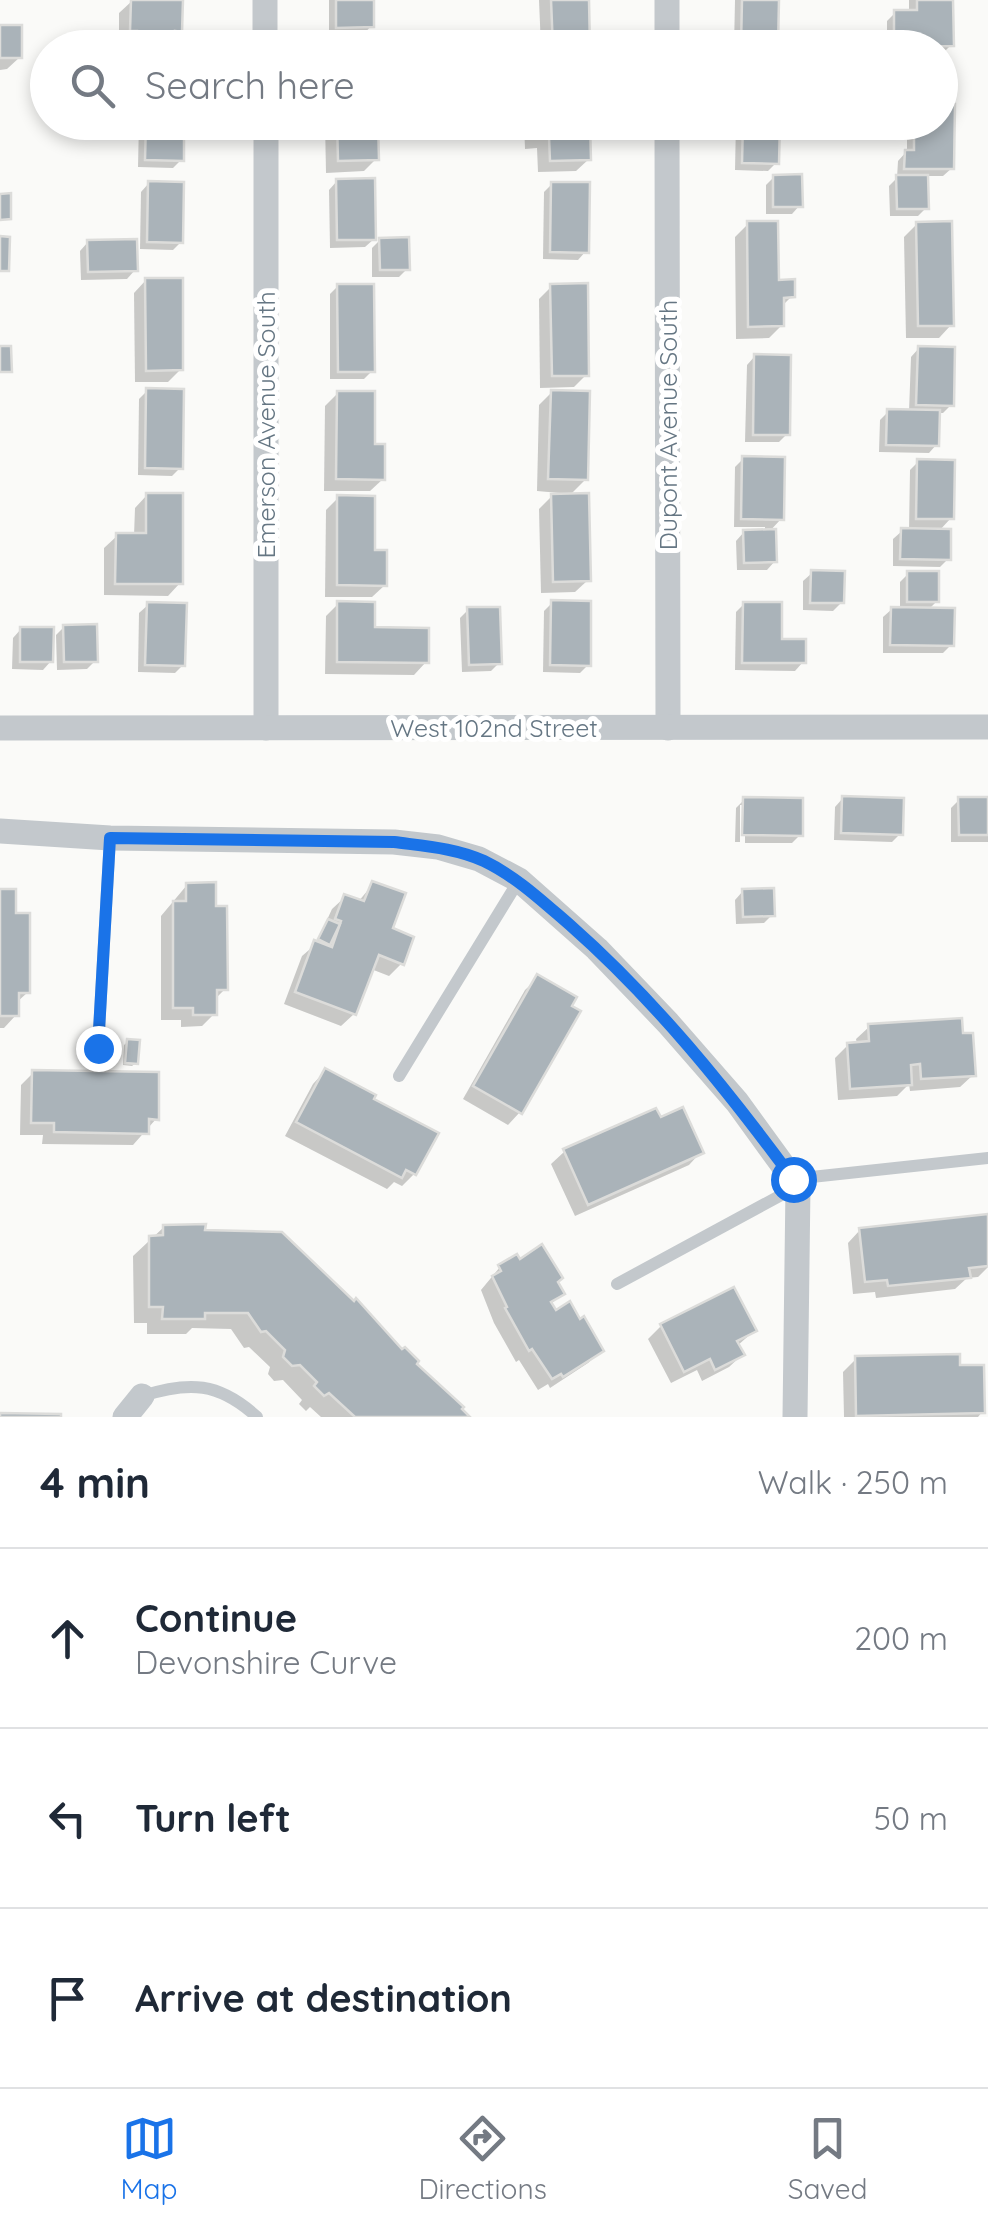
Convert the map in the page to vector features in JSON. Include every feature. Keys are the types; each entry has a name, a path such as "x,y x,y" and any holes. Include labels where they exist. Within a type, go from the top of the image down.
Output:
{"street":[{"path":"265,0 266,30"},
{"path":"667,0 667,30"},
{"name":"Emerson Avenue South","path":"266,140 266,728"},
{"name":"Dupont Avenue South","path":"667,140 668,728"},
{"name":"West 102nd Street","path":"0,728 988,727"},
{"path":"0,830 110,838 394,842 438,847 480,859 519,880 597,949 668,1023 736,1102 796,1183 795,1417"},
{"path":"126,1417 142,1396"}],"lane":[{"path":"98,1048 110,838"},
{"path":"398,1076 519,880"},
{"path":"616,1284 796,1183 988,1158"},
{"path":"142,1396 173,1386 208,1387 240,1401 256,1417"}],"building":[{"path":"131,0 183,0 182,30 130,30"},
{"path":"336,0 374,0 374,27 336,28"},
{"path":"551,0 589,0 590,30 552,30"},
{"path":"742,0 779,0 778,30 741,30"},
{"path":"917,0 953,0 954,30 894,30 894,10 917,10"},
{"path":"0,25 22,25 22,58 0,58"},
{"path":"146,140 184,140 184,161 145,160"},
{"path":"337,140 378,140 379,160 338,161"},
{"path":"549,140 590,140 591,160 550,161"},
{"path":"743,140 780,140 779,164 742,163"},
{"path":"914,140 954,140 954,169 904,169 905,150 914,150"},
{"path":"802,174 803,207 773,207 773,175"},
{"path":"896,175 928,175 929,209 897,209"},
{"path":"375,178 376,240 337,240 336,179"},
{"path":"148,181 184,182 183,243 147,242"},
{"path":"551,182 590,182 589,253 550,252"},
{"path":"11,193 11,219 0,220 0,194"},
{"path":"747,221 778,221 779,280 795,279 795,297 784,298 784,326 748,327"},
{"path":"952,221 954,326 918,326 916,222"},
{"path":"0,236 10,237 9,271 0,271"},
{"path":"409,237 410,270 380,270 379,238"},
{"path":"137,239 138,271 88,272 87,240"},
{"path":"145,278 183,278 183,370 146,371"},
{"path":"588,283 589,376 552,376 550,284"},
{"path":"337,284 374,284 375,372 338,372"},
{"path":"0,346 11,346 12,372 0,372"},
{"path":"918,346 955,347 954,406 916,405"},
{"path":"754,354 791,355 790,435 753,435"},
{"path":"146,388 184,389 183,469 145,468"},
{"path":"551,390 590,391 588,480 548,479"},
{"path":"337,391 375,391 375,444 385,444 385,480 336,479"},
{"path":"887,409 940,410 939,446 886,445"},
{"path":"742,456 785,457 784,520 741,519"},
{"path":"917,459 955,460 954,519 916,519"},
{"path":"146,493 183,493 183,584 115,584 116,533 146,533"},
{"path":"589,493 591,581 553,582 551,494"},
{"path":"337,495 375,496 375,550 387,550 387,586 337,585"},
{"path":"901,528 951,529 951,560 900,559"},
{"path":"776,529 777,562 744,563 743,530"},
{"path":"811,570 845,571 844,603 810,603"},
{"path":"907,571 939,571 939,602 907,602"},
{"path":"551,600 591,601 591,666 550,665"},
{"path":"337,601 375,602 375,627 429,628 429,663 337,662"},
{"path":"147,602 187,603 185,666 145,665"},
{"path":"743,602 782,602 782,639 806,639 806,663 742,663"},
{"path":"467,607 500,607 502,664 469,665"},
{"path":"891,607 955,608 954,646 890,645"},
{"path":"97,624 98,662 64,662 63,625"},
{"path":"20,627 54,627 53,662 20,662"},
{"path":"842,796 904,798 903,835 841,833"},
{"path":"743,797 803,798 803,836 742,835"},
{"path":"958,797 988,797 988,835 959,835"},
{"path":"372,881 406,893 393,928 414,937 404,965 379,955 356,1015 295,992 314,940 332,947 341,921 335,919 344,894 364,901"},
{"path":"216,882 216,906 227,906 228,990 217,990 217,1015 193,1015 193,1008 173,1008 173,901 186,901 186,883"},
{"path":"774,888 775,916 743,917 742,889"},
{"path":"0,889 16,889 16,913 30,913 30,993 19,993 19,1016 0,1016"},
{"path":"328,919 340,924 330,945 318,939"},
{"path":"537,974 577,997 572,1006 581,1011 522,1114 473,1086"},
{"path":"962,1018 963,1033 973,1033 976,1076 921,1079 920,1064 911,1065 912,1085 850,1089 847,1043 869,1041 868,1024"},
{"path":"127,1039 140,1040 138,1064 125,1063"},
{"path":"325,1068 439,1133 416,1175 406,1170 402,1178 296,1122"},
{"path":"32,1070 159,1072 159,1120 149,1119 149,1134 54,1132 54,1123 31,1123"},
{"path":"683,1107 704,1153 588,1205 563,1149 656,1108 661,1117"},
{"path":"988,1214 988,1266 969,1268 971,1278 888,1286 887,1280 865,1282 859,1228"},
{"path":"206,1224 205,1230 282,1232 354,1301 356,1298 470,1417 355,1417 329,1393 324,1396 314,1386 317,1382 300,1365 292,1366 283,1357 285,1350 266,1331 261,1332 248,1313 162,1319 163,1307 149,1307 149,1236 163,1235 163,1225"},
{"path":"542,1244 563,1278 558,1282 565,1294 551,1302 556,1310 570,1301 580,1319 584,1316 604,1351 563,1377 561,1374 552,1379 532,1349 529,1351 492,1276 501,1271 498,1265 517,1254 520,1259"},
{"path":"734,1287 757,1331 737,1341 745,1355 715,1370 710,1359 684,1372 660,1324"},
{"path":"960,1354 960,1365 984,1365 985,1413 856,1416 855,1356"},
{"path":"0,1413 61,1414 61,1417 0,1417"}],"route":[{"path":"98,1048 110,838 394,842 438,847 480,859 519,880 597,949 736,1102 793,1179"}]}
